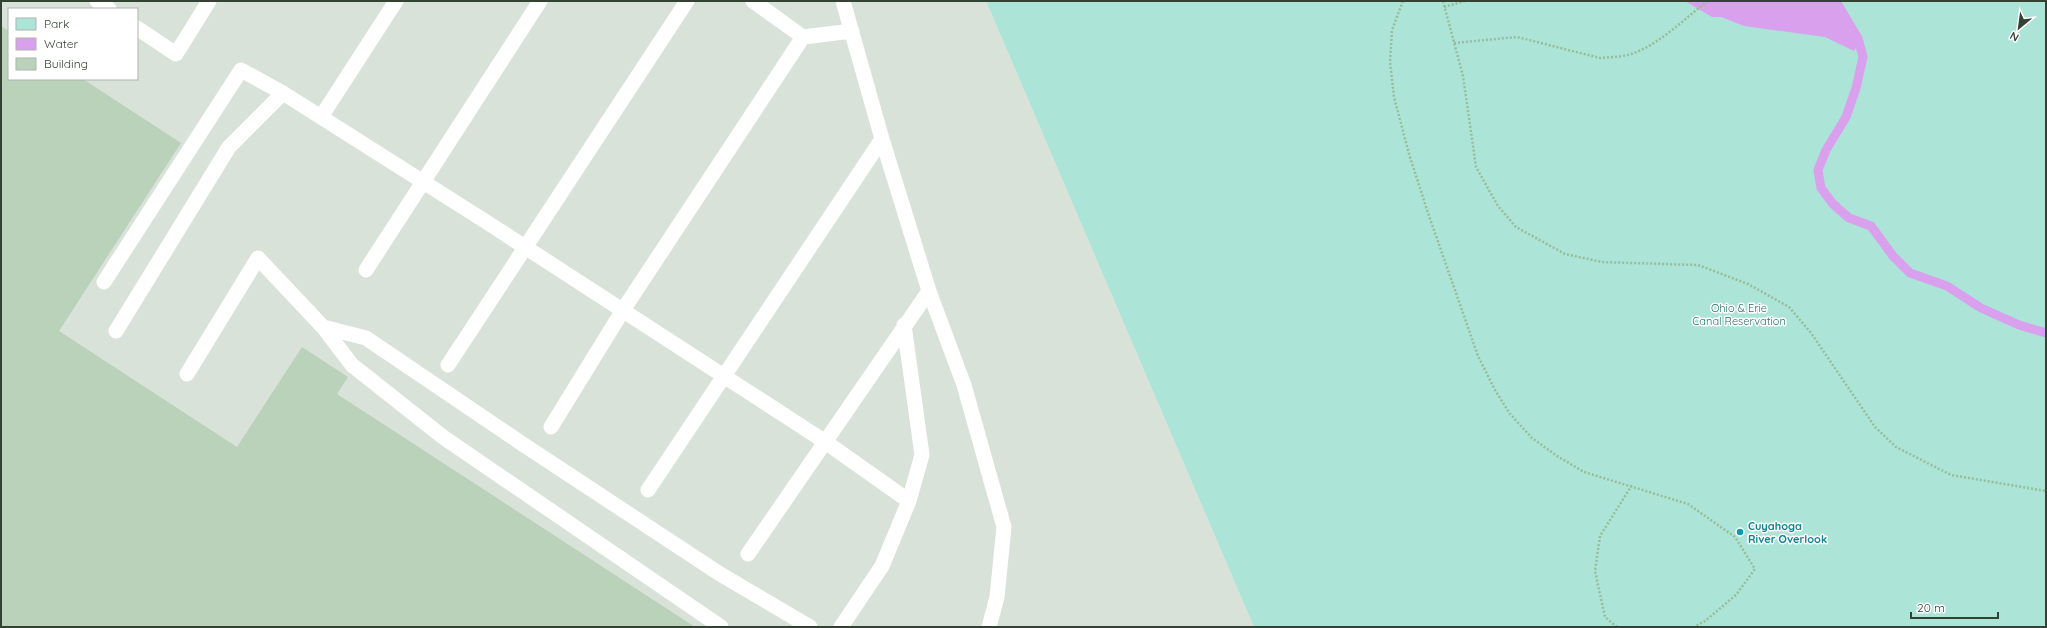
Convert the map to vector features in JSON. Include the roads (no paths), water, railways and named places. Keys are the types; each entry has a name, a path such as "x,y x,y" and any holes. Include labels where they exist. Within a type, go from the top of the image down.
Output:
{"lane":[{"path":"97,1 108,8"},
{"path":"138,29 176,54 209,1"},
{"path":"321,117 396,1"},
{"path":"366,270 540,1"},
{"path":"448,365 687,1"},
{"path":"753,1 803,37 852,31"},
{"path":"843,1 882,140 929,291 964,385 1004,528 997,597 989,627"},
{"path":"551,427 623,310 803,37"},
{"path":"104,282 241,70 283,93 623,310 722,376 824,441 909,501"},
{"path":"116,331 229,147 283,93"},
{"path":"648,490 722,376 882,140"},
{"path":"187,374 258,258 324,327 352,366 443,437 721,627"},
{"path":"748,554 824,441 929,291"},
{"path":"841,627 882,566 909,501 922,455 904,325"},
{"path":"324,327 366,338 524,446 720,574 810,627"}],"water":[{"path":"1685,1 1841,1 1863,38 1854,51 1825,37 1744,26 1721,17 1712,17"}],"waterway":[{"path":"1859,42 1863,57 1856,88 1846,117 1826,150 1818,170 1821,188 1833,204 1849,218 1871,226 1893,256 1910,273 1947,286 1981,308 2019,325 2046,333"}],"place":[{"name":"Cuyahoga River Overlook","path":"1740,532"}],"park label":[{"name":"Ohio & Erie Canal Reservation","path":"1739,314"}]}
